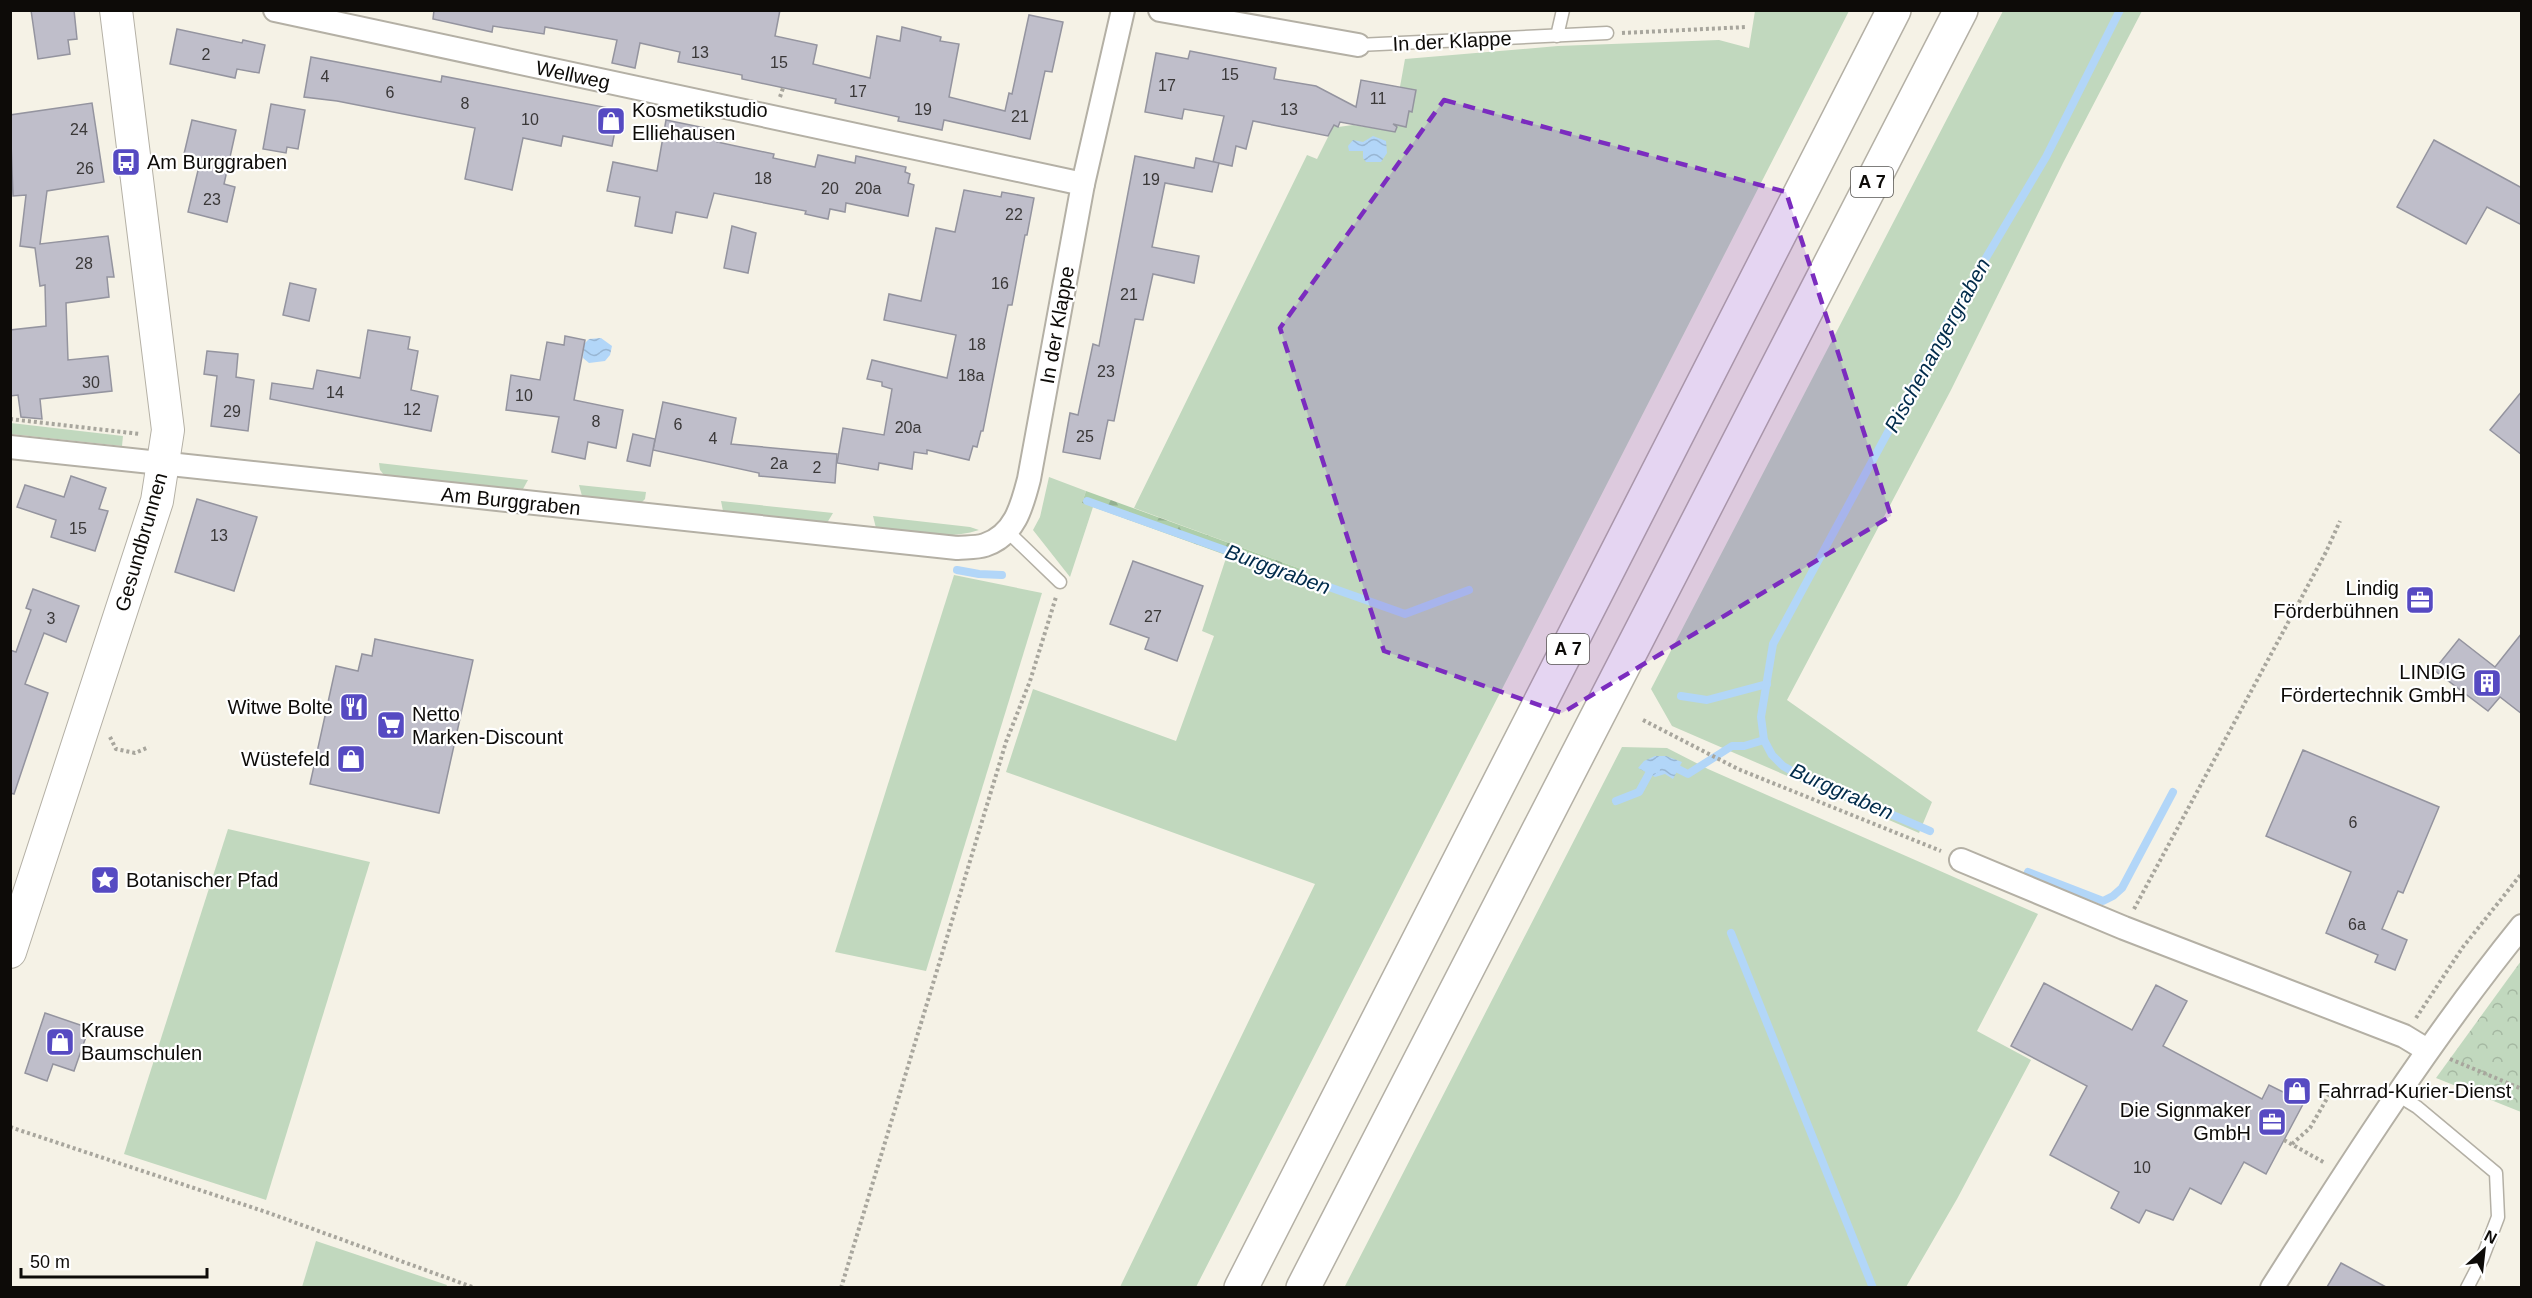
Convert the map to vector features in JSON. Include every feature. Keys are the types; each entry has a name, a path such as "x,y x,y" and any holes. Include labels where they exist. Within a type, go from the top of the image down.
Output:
{"highway":[{"name":"A 7","path":"1242,1287 1894,10"},
{"name":"A 7","path":"1303,1287 1960,10"}],"street":[{"name":"Gesundbrunnen","path":"10,952 157,501 168,430 116,10"},
{"name":"Wellweg","path":"275,10 1083,184"},
{"name":"In der Klappe","path":"1008,532 1022,507 1029,479 1083,184 1123,10"},
{"name":"In der Klappe","path":"1160,10 1358,45"},
{"name":"Am Burggraben","path":"10,447 957,548 984,545 1008,532"},
{"path":"1961,860 2124,928 2403,1036 2427,1050"},
{"path":"2272,1287 2396,1094 2522,926"}],"lane":[{"path":"1557,36 1563,10"},
{"name":"In der Klappe","path":"1358,45 1606,33"},
{"path":"1008,532 1060,582"},
{"path":"2396,1094 2417,1107 2496,1173 2498,1217 2482,1259 2467,1287"}],"path":[{"path":"1606,33 1747,27"},
{"path":"2124,928 2326,552 2340,521"},
{"path":"841,1287 1006,742 1030,681 1060,582"},
{"path":"92,700 116,749 135,753 149,747"},
{"path":"1643,720 1738,769 1961,860"},
{"path":"2403,1036 2463,947 2522,873"},
{"path":"2427,1050 2522,1089"},
{"path":"2292,1144 2310,1128 2333,1088"},
{"path":"10,1127 269,1213 475,1287"},
{"path":"2284,1140 2344,1174"},
{"path":"458,1287 460,1282"}],"highlighted area":[{"path":"1444,100 1786,192 1891,516 1562,713 1384,651 1280,328"}],"green space":[{"path":"1755,11 1849,11 1196,1287 1120,1287 1315,884 1006,772 1033,689 1176,741 1214,636 1202,631 1227,555 1296,580 1301,569 1134,508 1307,155 1317,159 1334,125 1338,127 1353,125 1392,131 1405,59 1558,46 1719,40 1749,48"},
{"path":"2003,11 2142,11 2063,163 1951,390 1787,700 1932,802 1919,833 1672,726 1651,689"},
{"path":"11,423 123,436 122,446 11,434"},
{"path":"379,463 528,480 523,489 384,475"},
{"path":"1049,477 1086,491 1082,503 1093,507 1070,577 1033,530 1040,517"},
{"path":"579,485 646,492 645,499 641,503 582,496"},
{"path":"1086,491 1301,569 1295,580 1082,503"},
{"path":"721,501 833,513 827,523 723,511"},
{"path":"873,516 979,530 941,535 876,528"},
{"path":"954,575 1042,593 926,971 835,952"},
{"path":"1622,747 1667,748 1708,769 2038,914 1977,1031 2031,1060 1957,1199 1906,1287 1344,1288"},
{"path":"228,829 370,862 266,1200 124,1154"},
{"path":"2521,961 2521,1112 2436,1078"},
{"path":"316,1241 447,1285 446,1287 302,1287"}],"water":[{"path":"1373,136 1386,141 1387,153 1381,162 1366,162 1363,158 1363,151 1349,151 1348,146 1353,140 1363,142"},
{"path":"601,338 612,346 610,355 605,361 589,363 583,358 584,344 589,339"},
{"path":"1655,756 1666,756 1682,762 1673,779 1665,774 1655,777 1638,768 1644,761"}],"building":[{"path":"31,10 74,10 77,39 68,40 70,54 38,59"},
{"path":"434,10 780,10 775,36 817,45 813,64 870,78 877,36 900,41 902,27 941,37 940,41 959,44 949,97 1005,111 1009,93 1012,94 1029,15 1063,22 1052,72 1045,71 1030,139 944,120 942,130 898,121 899,117 835,103 836,99 742,79 742,75 678,62 680,52 640,43 635,68 612,63 617,40 545,27 544,34 493,26 492,32 433,19"},
{"path":"177,29 242,43 243,40 265,45 259,73 237,69 235,78 170,64"},
{"path":"1190,51 1276,68 1274,79 1316,86 1356,107 1361,80 1416,90 1412,112 1409,111 1406,127 1393,124 1397,127 1395,132 1340,122 1338,127 1334,125 1328,136 1253,121 1246,149 1236,146 1232,166 1213,162 1224,116 1184,109 1182,119 1145,112 1156,53 1188,59"},
{"path":"311,57 441,82 442,76 619,110 612,146 563,136 561,146 523,138 512,190 465,179 475,128 337,101 304,97"},
{"path":"92,103 104,182 47,191 40,244 108,236 114,277 107,277 109,297 66,303 68,360 108,356 112,391 40,399 42,419 21,417 18,395 10,396 10,330 46,326 45,285 40,286 35,248 20,246 26,195 13,196 10,115"},
{"path":"271,104 305,110 298,149 287,147 286,153 263,149"},
{"path":"192,120 236,130 224,184 235,187 227,222 188,212 201,158 184,154"},
{"path":"666,120 720,131 717,142 774,154 773,158 815,167 818,155 855,163 856,156 906,167 905,172 910,174 908,183 914,185 908,216 846,203 845,212 830,209 828,219 805,214 806,211 714,193 707,218 676,212 672,233 635,226 640,197 607,191 613,162 657,171"},
{"path":"2434,140 2522,188 2522,225 2487,207 2466,244 2397,207"},
{"path":"1135,156 1194,168 1196,158 1219,163 1212,192 1165,183 1152,247 1199,256 1194,283 1153,274 1143,320 1135,319 1114,421 1108,420 1100,459 1063,452 1070,413 1078,415 1093,344 1099,346"},
{"path":"964,190 1001,197 1002,192 1034,198 1012,305 1008,305 983,431 981,431 977,447 973,446 969,460 927,450 927,454 914,452 912,469 879,463 878,470 837,463 843,428 884,435 892,389 882,386 882,382 867,379 872,360 947,378 956,335 884,320 889,294 921,301 936,228 955,232"},
{"path":"732,226 756,233 748,273 724,268"},
{"path":"290,283 316,289 309,321 283,315"},
{"path":"368,330 410,337 408,349 418,351 411,390 438,396 431,431 270,399 272,383 313,389 317,370 360,378"},
{"path":"565,336 585,340 574,400 623,410 616,448 588,442 585,459 552,452 559,417 506,410 511,375 540,380 547,342 564,345"},
{"path":"207,351 238,354 236,377 254,380 248,431 211,426 217,376 204,374"},
{"path":"2522,391 2522,455 2490,430"},
{"path":"663,402 736,418 731,444 837,454 835,483 759,476 759,473 653,450"},
{"path":"633,434 655,439 650,466 627,461"},
{"path":"71,476 106,488 99,509 108,511 95,551 51,537 56,520 17,507 25,485 64,497"},
{"path":"197,499 257,517 234,591 175,572"},
{"path":"1133,561 1203,586 1177,661 1145,649 1149,638 1110,624"},
{"path":"33,589 79,606 66,642 44,633 25,684 48,693 14,794 10,793 10,650 16,652 31,610 26,608"},
{"name":"LINDIG Fördertechnik GmbH","path":"2522,633 2522,714 2500,697 2488,711 2434,670 2459,639 2495,667"},
{"name":"Netto Marken-Discount","path":"375,639 473,660 439,813 310,784 336,666 358,671 362,654 372,656"},
{"path":"2303,750 2439,807 2403,893 2398,891 2382,929 2407,940 2395,970 2375,962 2378,955 2326,933 2351,872 2266,836"},
{"path":"2044,983 2132,1030 2156,985 2187,1001 2163,1046 2262,1099 2269,1085 2283,1092 2290,1080 2310,1091 2266,1174 2244,1162 2221,1204 2190,1188 2173,1220 2146,1210 2139,1223 2111,1208 2119,1192 2050,1155 2087,1086 2011,1046"},
{"name":"Krause Baumschulen","path":"45,1013 89,1028 74,1071 53,1064 47,1081 25,1073"},
{"path":"2341,1263 2386,1287 2327,1287"}],"waterway":[{"name":"Rischenangergraben","path":"1930,831 1797,774 1783,766 1772,755 1764,740 1761,717 1773,644 1946,325 2046,157 2120,10"},
{"name":"Burggraben","path":"1087,501 1405,614 1469,590"},
{"name":"Burggraben","path":"957,570 1002,575"},
{"name":"Burggraben","path":"1681,696 1707,700 1767,684"},
{"path":"1670,765 1688,774 1732,746 1744,746 1764,740"},
{"path":"1616,801 1639,792 1651,770 1656,769"},
{"name":"Burggraben","path":"2028,872 2103,901 2113,896 2122,888 2173,792"},
{"path":"1731,933 1873,1288"}],"place":[{"name":"Kosmetikstudio Elliehausen","path":"611,121"},
{"name":"Am Burggraben","path":"126,162"},
{"name":"Lindig Förderbühnen","path":"2420,600"},
{"name":"LINDIG Fördertechnik GmbH","path":"2487,683"},
{"name":"Witwe Bolte","path":"354,707"},
{"name":"Netto Marken-Discount","path":"391,725"},
{"name":"Wüstefeld","path":"351,759"},
{"name":"Botanischer Pfad","path":"105,880"},
{"name":"Krause Baumschulen","path":"60,1042"},
{"name":"Fahrrad-Kurier-Dienst","path":"2297,1091"},
{"name":"Die Signmaker GmbH","path":"2272,1122"}]}
